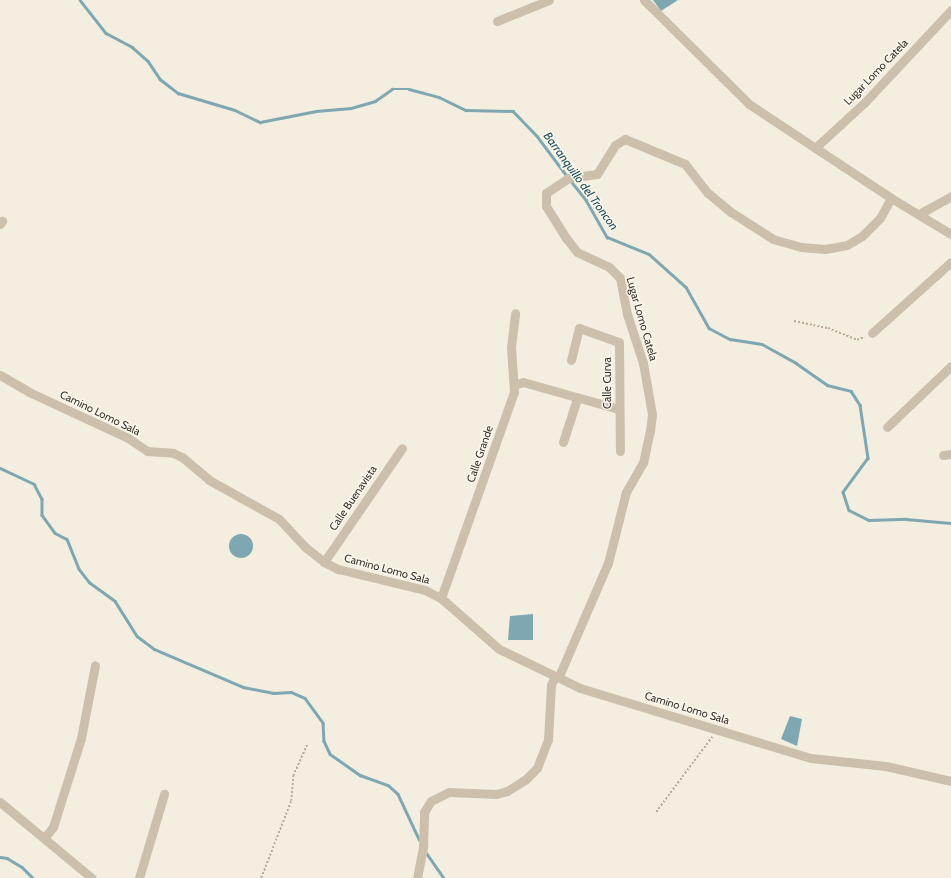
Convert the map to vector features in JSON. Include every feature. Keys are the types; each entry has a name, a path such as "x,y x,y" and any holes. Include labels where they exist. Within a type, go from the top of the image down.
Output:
{"street":[{"path":"496,20 549,0"},
{"path":"644,0 750,104 891,198 951,234"},
{"name":"Lugar Lomo Catela","path":"815,148 865,102 951,10"},
{"name":"Lugar Lomo Catela","path":"559,676 608,563 626,492 643,463 652,414 643,363 627,314 620,278 609,267 577,252 566,238 546,206 546,193 568,178 597,174 615,145 625,139 685,164 708,193 731,212 773,239 801,248 825,249 847,245 862,236 880,218 891,198"},
{"path":"919,214 951,196"},
{"path":"872,333 951,262"},
{"name":"Calle Grande","path":"441,598 514,392 511,347 515,313"},
{"name":"Calle Curva","path":"571,360 579,328 619,342 620,451"},
{"path":"887,427 951,366"},
{"name":"Camino Lomo Sala","path":"0,375 29,392 128,438 147,452 173,452 182,457 208,480 279,519 305,547 324,562 338,569 425,590 441,598 499,649 559,676 580,688 811,758 886,766 951,781"},
{"path":"514,385 523,382 577,399 619,409"},
{"path":"563,442 577,399"},
{"name":"Calle Buenavista","path":"324,562 402,448"},
{"path":"45,837 53,827 81,738 95,665"},
{"path":"417,878 423,846 424,812 430,800 449,792 496,794 507,791 526,779 537,768 548,740 551,685 554,678 559,676"},
{"path":"139,878 164,794"},
{"path":"0,802 45,837 92,878"}],"path":[{"path":"794,321 828,328 857,340 872,333"},
{"path":"656,812 718,729"},
{"path":"261,878 291,801 293,776 307,744"}],"water":[{"path":"653,0 678,0 661,11"},
{"path":"241,534 246,535 252,541 252,551 246,557 241,558 236,557 230,551 229,546 230,541 236,535"},
{"path":"533,614 533,640 508,640 510,616"},
{"path":"790,716 802,719 797,746 781,739"}],"waterway":[{"name":"Barranquillo del Troncon","path":"80,0 106,33 132,47 148,61 160,79 178,93 235,110 260,122 316,111 351,108 375,101 392,89 409,89 439,97 466,110 513,111 537,136 567,176"},
{"name":"Barranquillo del Troncon","path":"570,180 586,200 607,237 649,254 686,287 709,328 730,339 762,344 796,363 827,385 851,391 860,405 868,458 843,492 849,510 869,520 906,519 951,523"},
{"path":"0,468 34,484 42,499 42,515 55,533 67,539 79,569 89,582 115,601 137,636 154,649 243,687 273,693 291,692 305,698 323,723 324,741 330,754 360,775 388,785 398,794 419,839"},
{"path":"425,851 444,878"},
{"path":"0,857 7,858 22,867 33,878"}]}
